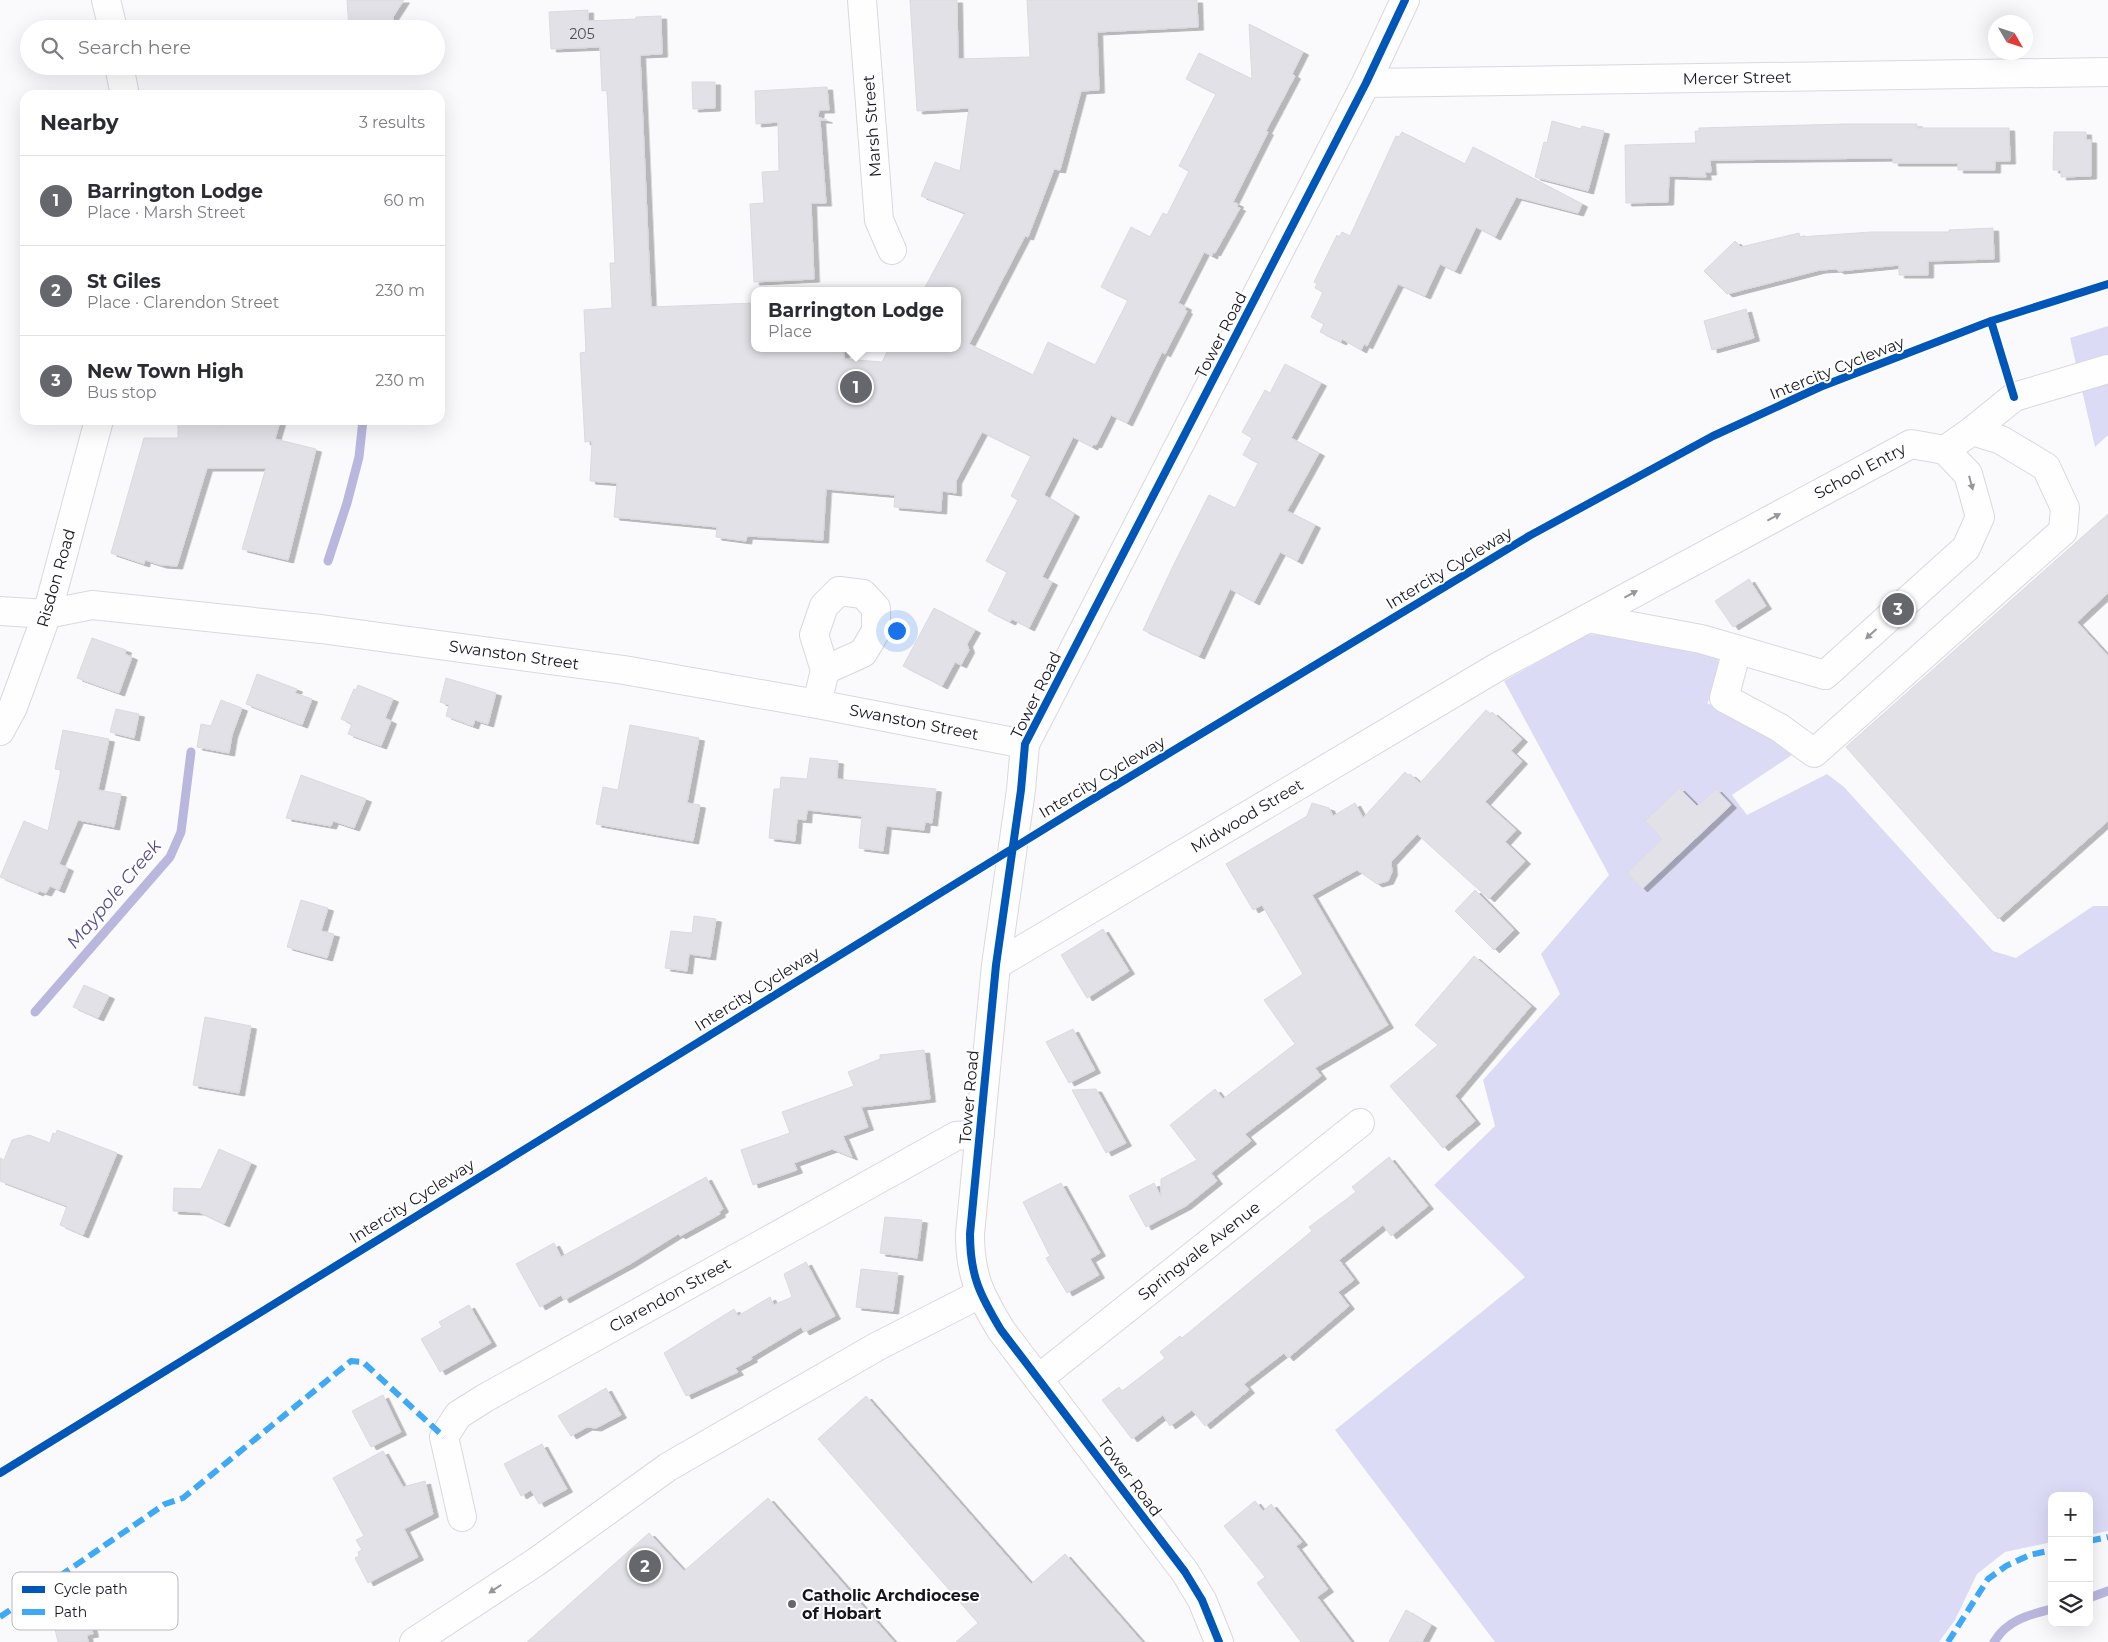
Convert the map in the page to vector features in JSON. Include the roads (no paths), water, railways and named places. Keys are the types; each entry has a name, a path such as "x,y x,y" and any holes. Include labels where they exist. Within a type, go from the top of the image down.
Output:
{"street":[{"path":"106,0 110,20"},
{"name":"Marsh Street","path":"862,0 879,220 892,250"},
{"name":"Tower Road","path":"1219,1642 1202,1600 1185,1572 1001,1330 980,1294 970,1260 970,1234 997,952 1021,790 1025,744 1366,83 1405,0"},
{"name":"Mercer Street","path":"1366,83 2108,72"},
{"path":"122,75 124,90"},
{"path":"1588,618 1701,640 1825,675 1966,548 1980,517 1968,474 1945,450 2014,397 2108,369"},
{"name":"Risdon Road","path":"0,731 13,707 47,614 98,425"},
{"path":"1737,650 1724,698 1780,728 1814,753 2063,531 2065,508 2046,467 2000,440 1972,431"},
{"name":"School Entry","path":"1498,666 1911,444 1945,450"},
{"name":"Swanston Street","path":"0,611 47,614 92,605 321,629 624,670 818,704 1025,744"},
{"name":"Midwood Street","path":"997,952 1498,666"},
{"path":"818,704 825,670"},
{"name":"Springvale Avenue","path":"1038,1379 1360,1123"},
{"name":"Clarendon Street","path":"462,1517 444,1437 458,1415 485,1398 956,1136 980,1134"},
{"path":"414,1642 536,1562 668,1467 878,1346 980,1294"}],"waterway":[{"name":"Maypole Creek","path":"328,561 347,503 359,457 362,425"},
{"name":"Maypole Creek","path":"35,1012 170,857 181,832 191,752"},
{"path":"2093,1597 2108,1591"},
{"path":"1994,1642 2005,1628 2012,1623 2027,1616 2048,1610"}],"place":[{"name":"Barrington Lodge","path":"856,387"},
{"name":"New Town High","path":"1898,609"},
{"name":"St Giles","path":"645,1566"},
{"name":"Catholic Archdiocese of Hobart","path":"792,1604"}]}
